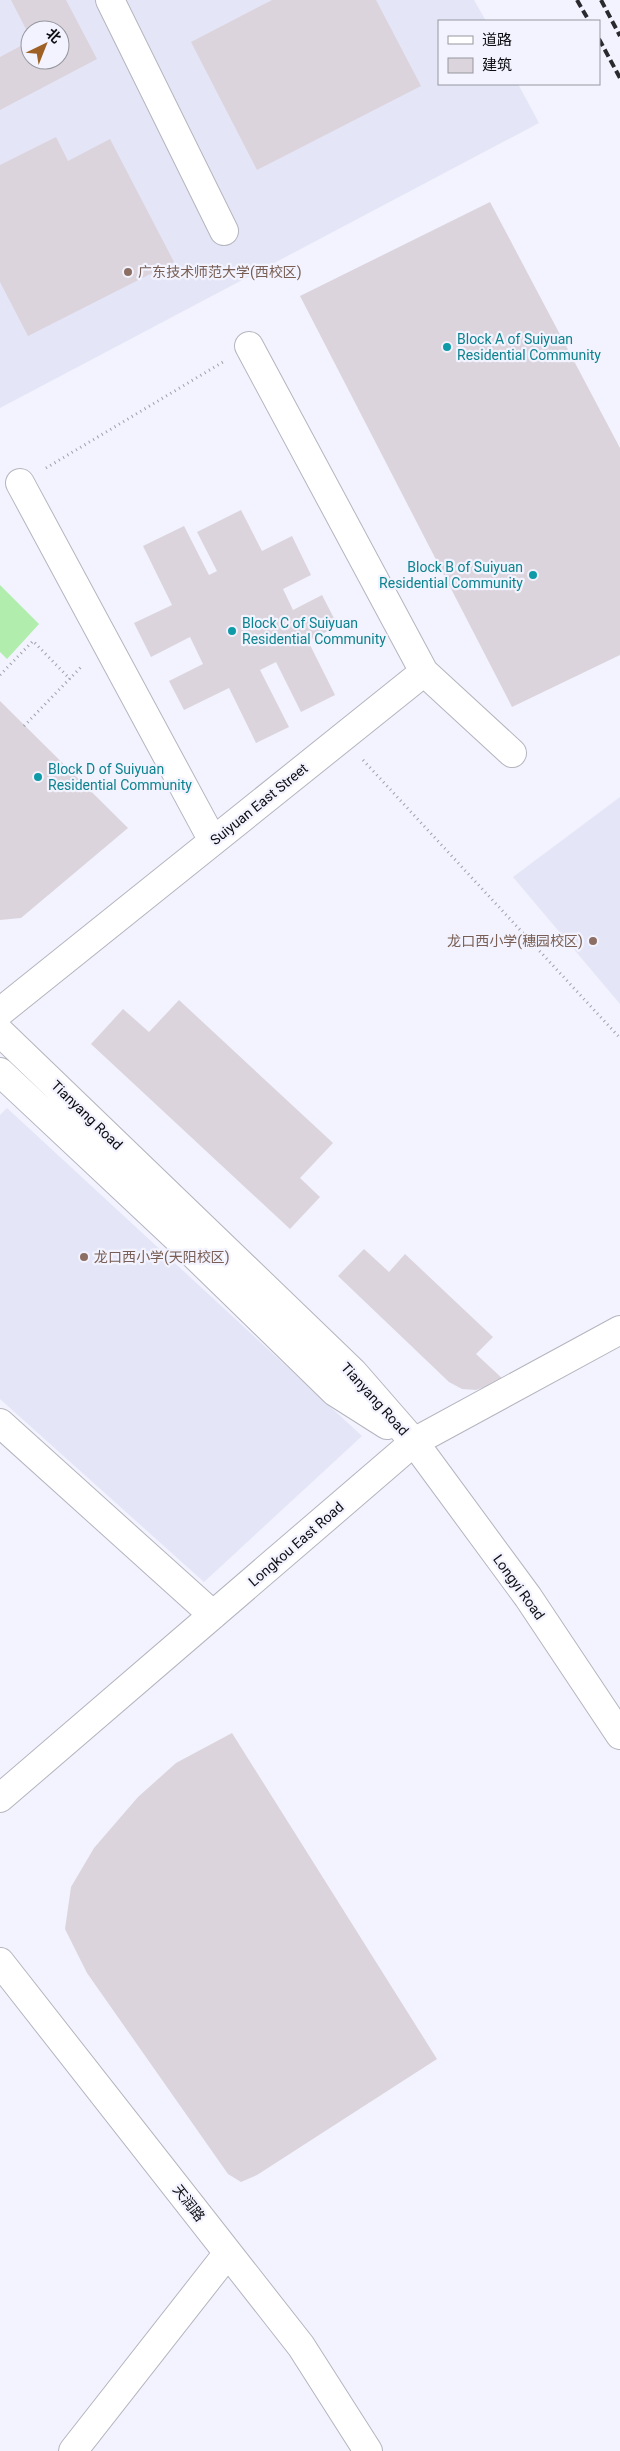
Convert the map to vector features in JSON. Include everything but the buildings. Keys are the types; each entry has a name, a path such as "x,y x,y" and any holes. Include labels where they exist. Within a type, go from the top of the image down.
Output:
{"street":[{"path":"110,0 224,231"},
{"path":"249,346 424,672 512,753"},
{"path":"20,483 213,841"},
{"name":"Suiyuan East Street","path":"0,1012 424,672"},
{"name":"Tianyang Road","path":"0,1032 353,1372 414,1442"},
{"name":"Tianyang Road","path":"2,1077 177,1238 335,1392 414,1442"},
{"name":"Longkou East Road","path":"0,1798 414,1442 620,1330"},
{"path":"0,1423 213,1615"},
{"name":"Longyi Road","path":"414,1442 528,1598 620,1735"},
{"name":"天润路","path":"0,1962 301,2346 368,2451"},
{"path":"73,2451 228,2253"}],"path":[{"path":"20,483 249,346"},
{"path":"0,675 33,641 70,679"},
{"path":"24,726 106,642"},
{"path":"342,737 620,1038"}],"shaded area":[{"name":"广东技术师范大学(西校区)","path":"0,0 474,0 485,20 438,20 438,85 519,85 539,123 0,408"},
{"name":"龙口西小学(穗园校区)","path":"620,797 620,1004 513,877"},
{"name":"龙口西小学(天阳校区)","path":"7,1108 362,1436 204,1582 0,1399 0,1115"}],"green space":[{"path":"0,585 39,624 7,659 0,652"}],"railway":[{"path":"577,0 588,20"},
{"path":"601,0 620,36"},
{"path":"600,41 620,78"}],"place":[{"name":"广东技术师范大学(西校区)","path":"128,272"},
{"name":"Block A of Suiyuan Residential Community","path":"447,347"},
{"name":"Block B of Suiyuan Residential Community","path":"533,575"},
{"name":"Block C of Suiyuan Residential Community","path":"232,631"},
{"name":"Block D of Suiyuan Residential Community","path":"38,777"},
{"name":"龙口西小学(穗园校区)","path":"593,941"},
{"name":"龙口西小学(天阳校区)","path":"84,1257"}]}
